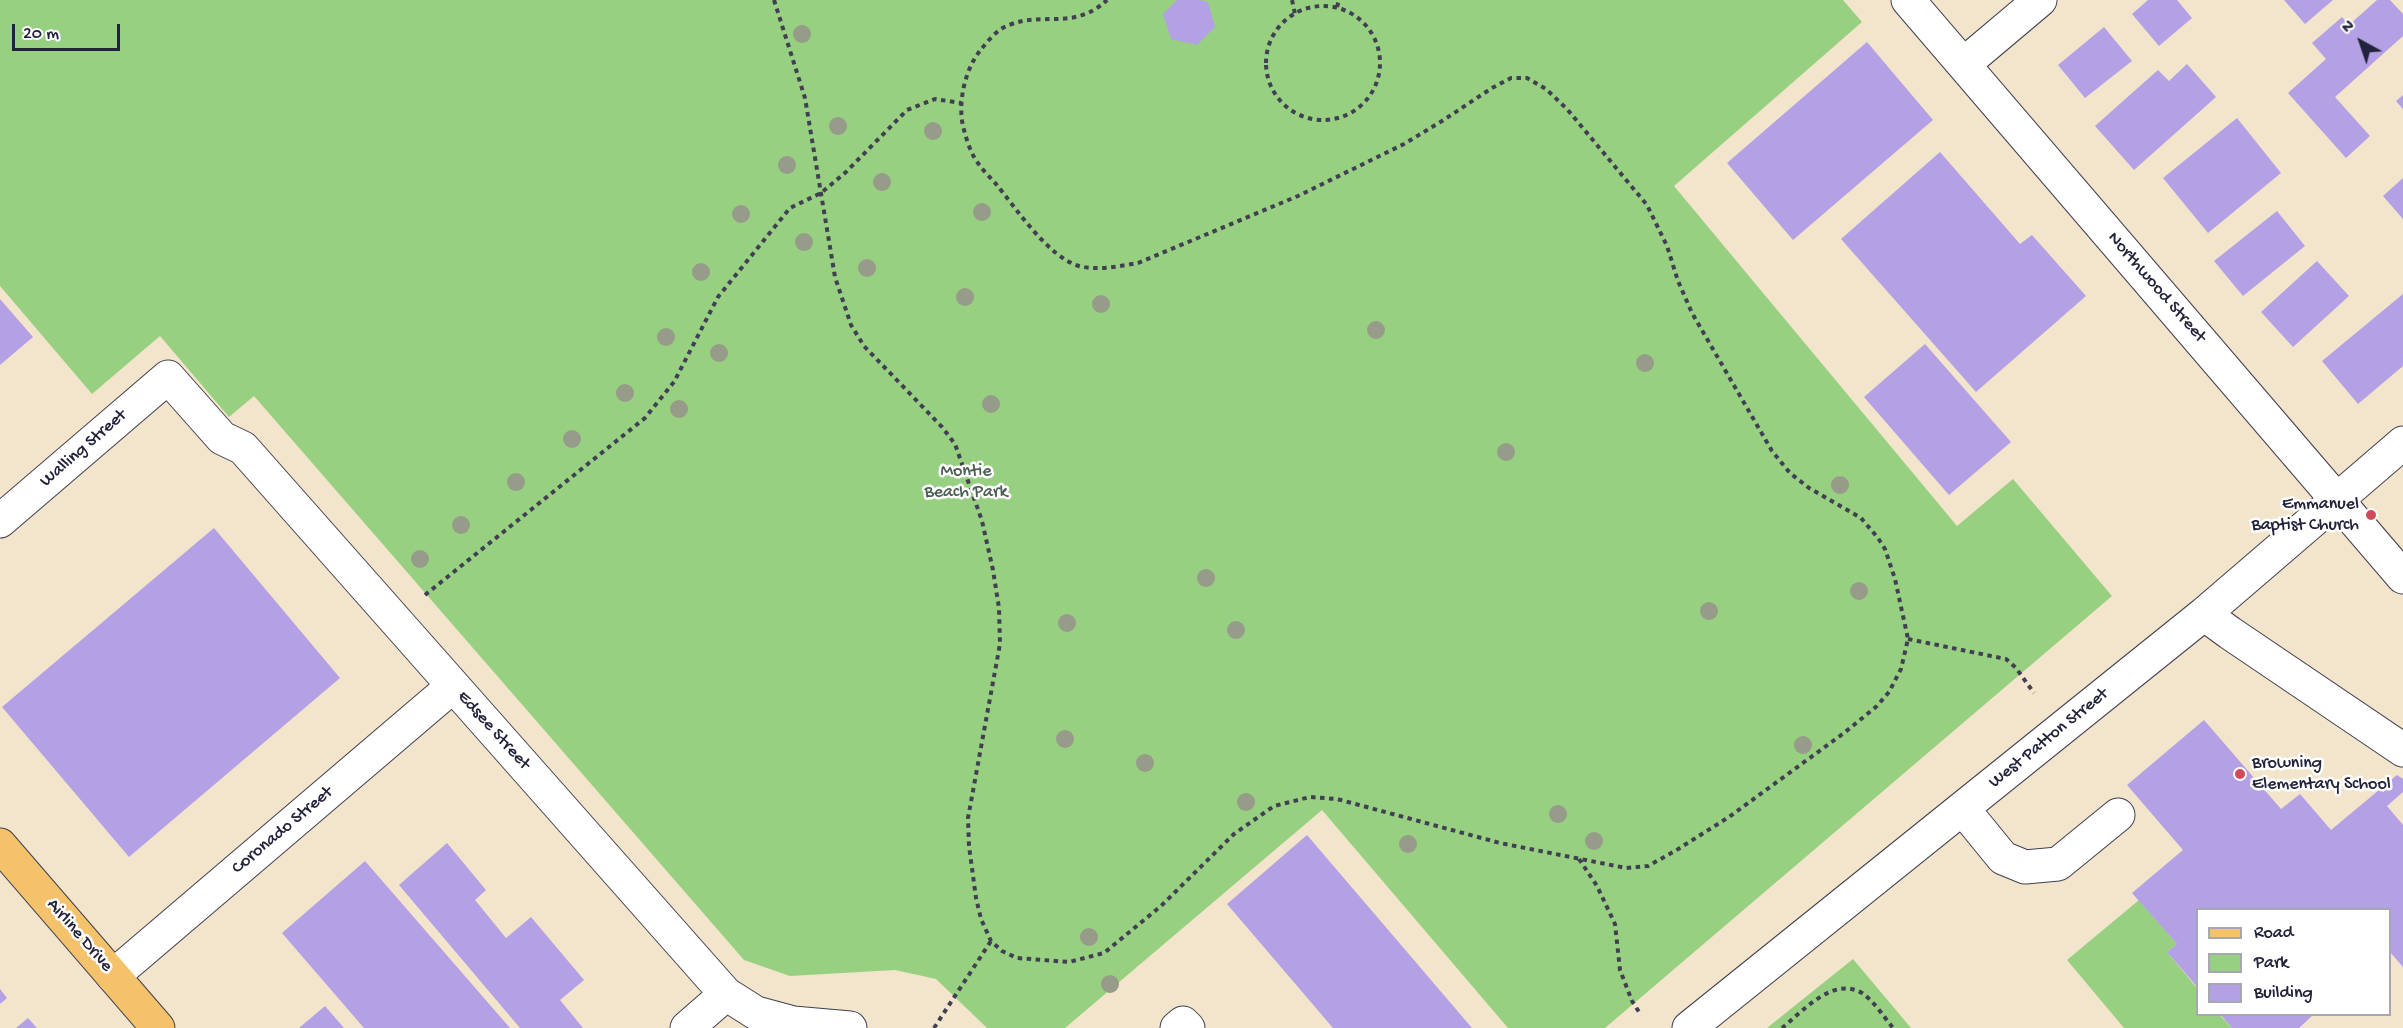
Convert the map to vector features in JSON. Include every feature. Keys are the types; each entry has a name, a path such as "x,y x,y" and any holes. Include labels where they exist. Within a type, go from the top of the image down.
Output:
{"main road":[{"name":"Airline Drive","path":"0,844 158,1028"}],"street":[{"name":"Northwood Street","path":"1908,0 2403,577"},
{"path":"1964,64 2040,0"},
{"name":"Walling Street","path":"0,521 168,377"},
{"name":"Edsee Street","path":"168,377 222,438 243,448 726,994 756,1013 793,1023 849,1028"},
{"name":"West Patton Street","path":"1689,1028 2205,614 2403,443"},
{"path":"2205,614 2403,750"},
{"name":"Coronado Street","path":"113,976 453,686"},
{"path":"1963,809 2003,858 2025,867 2058,864 2118,815"},
{"path":"687,1028 726,994"},
{"path":"1177,1028 1183,1023 1188,1028"}],"path":[{"path":"774,0 805,98 835,277 851,325 864,346 942,427 955,444 974,491 982,521 995,580 999,608 1000,644 968,818 969,846 981,920 991,942 1002,951 1017,957 1041,961 1069,962 1104,953 1161,906 1234,834 1274,806 1310,797 1337,799 1500,843 1626,868 1648,866 1728,817 1804,764 1877,706 1889,692 1901,669 1908,639 1895,579 1885,549 1861,518 1809,488 1790,473 1772,451 1692,312 1678,281 1667,246 1647,205 1567,109 1546,89 1527,78 1511,78 1404,144 1298,196 1138,263 1110,268 1079,266 1060,256 1025,222 977,162 963,130 961,103 966,81 977,54 994,34 1008,25 1024,21 1086,16 1107,0"},
{"path":"1292,0 1295,14"},
{"path":"1338,7 1339,0"},
{"path":"1321,6 1338,7 1354,14 1367,25 1376,39 1380,56 1380,76 1372,94 1358,109 1341,118 1321,121 1301,116 1284,106 1272,90 1266,71 1267,51 1275,32 1295,14 1304,9 1321,6"},
{"path":"425,595 645,418 674,382 718,297 790,208 821,193 846,172 907,110 935,99 961,103"},
{"path":"1908,639 2007,659 2034,693"},
{"path":"1579,859 1597,886 1615,924 1620,970 1632,1001 1640,1012"},
{"path":"934,1028 991,942"},
{"path":"1782,1028 1822,996 1843,988 1864,994 1893,1028"}],"green space":[{"name":"Montie Beach Park","path":"0,0 1843,0 1862,22 1674,186 1957,526 2013,479 2112,596 1605,1028 1508,1028 1322,810 1065,1028 987,1028 936,979 895,970 790,976 744,960 254,396 229,417 160,336 92,394 0,286"},
{"path":"2139,900 2177,944 2167,952 2196,987 2196,1016 2221,1016 2232,1028 2124,1028 2067,960"},
{"path":"1853,959 1911,1028 1767,1028"}],"building":[{"path":"1177,0 1208,2 1215,27 1197,45 1171,39 1163,14"},
{"path":"2148,0 2177,0 2192,18 2159,46 2132,14"},
{"path":"2284,0 2333,0 2305,24"},
{"path":"2377,0 2390,0 2403,14 2403,36 2335,97 2370,136 2346,158 2288,93 2326,59 2312,43 2342,17 2349,25"},
{"path":"2104,27 2132,61 2085,98 2058,65"},
{"path":"1867,42 1933,120 1793,240 1727,163"},
{"path":"2187,64 2216,97 2134,170 2095,126 2158,70 2169,81"},
{"path":"2403,95 2403,109 2396,101"},
{"path":"2237,118 2281,173 2208,233 2163,178"},
{"path":"1940,152 2020,244 2032,235 2086,296 1976,392 1841,239"},
{"path":"2403,178 2403,219 2383,196"},
{"path":"2277,211 2305,246 2243,296 2214,261"},
{"path":"2317,261 2349,296 2293,347 2261,312"},
{"path":"2403,294 2403,366 2358,404 2322,361"},
{"path":"0,299 33,337 0,365"},
{"path":"1925,344 2011,442 1949,495 1864,397"},
{"path":"214,528 340,678 129,857 2,707"},
{"path":"2204,720 2281,809 2300,794 2331,830 2397,775 2403,779 2403,792 2387,806 2403,825 2403,967 2391,953 2391,908 2196,908 2196,986 2167,952 2177,944 2132,893 2183,850 2127,785"},
{"path":"1307,835 1472,1028 1333,1028 1227,904"},
{"path":"447,843 486,890 475,900 506,938 531,917 584,980 560,1000 583,1028 520,1028 399,885"},
{"path":"365,861 510,1028 364,1028 282,933"},
{"path":"0,989 7,998 0,1004"},
{"path":"325,1006 344,1028 299,1028"},
{"path":"2222,1016 2312,1016 2299,1028 2232,1028"},
{"path":"28,1018 37,1028 16,1028"}],"place":[{"name":"Emmanuel Baptist Church","path":"2371,515"},
{"name":"Browning Elementary School","path":"2240,774"}]}
